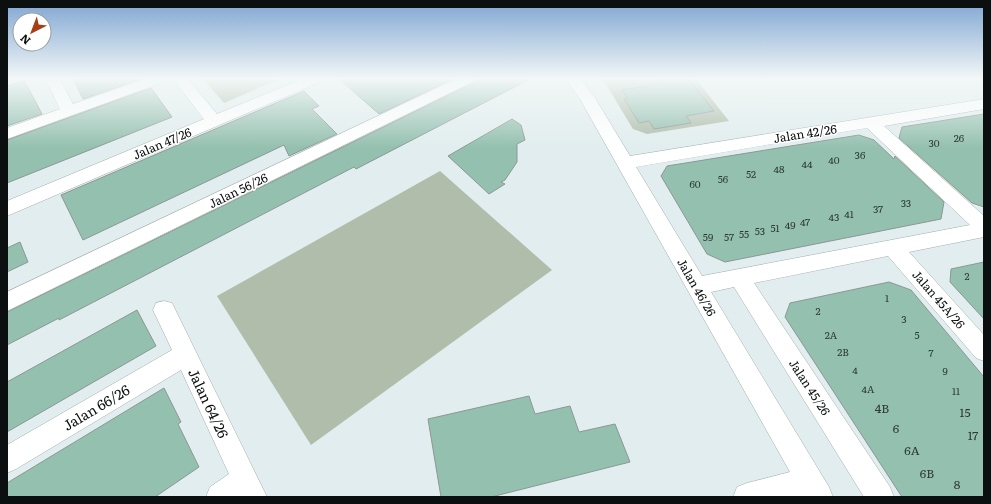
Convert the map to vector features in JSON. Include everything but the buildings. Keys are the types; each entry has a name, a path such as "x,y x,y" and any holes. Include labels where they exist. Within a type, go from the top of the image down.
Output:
{"street":[{"path":"64,102 69,111"},
{"path":"7,134 95,102"},
{"path":"198,102 214,121"},
{"name":"Jalan 47/26","path":"7,208 261,102"},
{"name":"Jalan 56/26","path":"7,302 420,102"},
{"name":"Jalan 46/26","path":"589,102 814,489"},
{"name":"Jalan 42/26","path":"625,163 984,104"},
{"path":"871,122 984,227"},
{"path":"697,286 984,230"},
{"name":"Jalan 45A/26","path":"893,248 984,351"},
{"name":"Jalan 45/26","path":"739,278 880,497"},
{"name":"Jalan 64/26","path":"164,310 249,488"},
{"name":"Jalan 66/26","path":"7,460 186,354"},
{"path":"220,497 249,488"},
{"path":"747,497 814,489"}],"green space":[{"path":"616,102 714,102 729,121 647,134 633,129"},
{"path":"440,171 552,270 311,445 217,296"}]}
